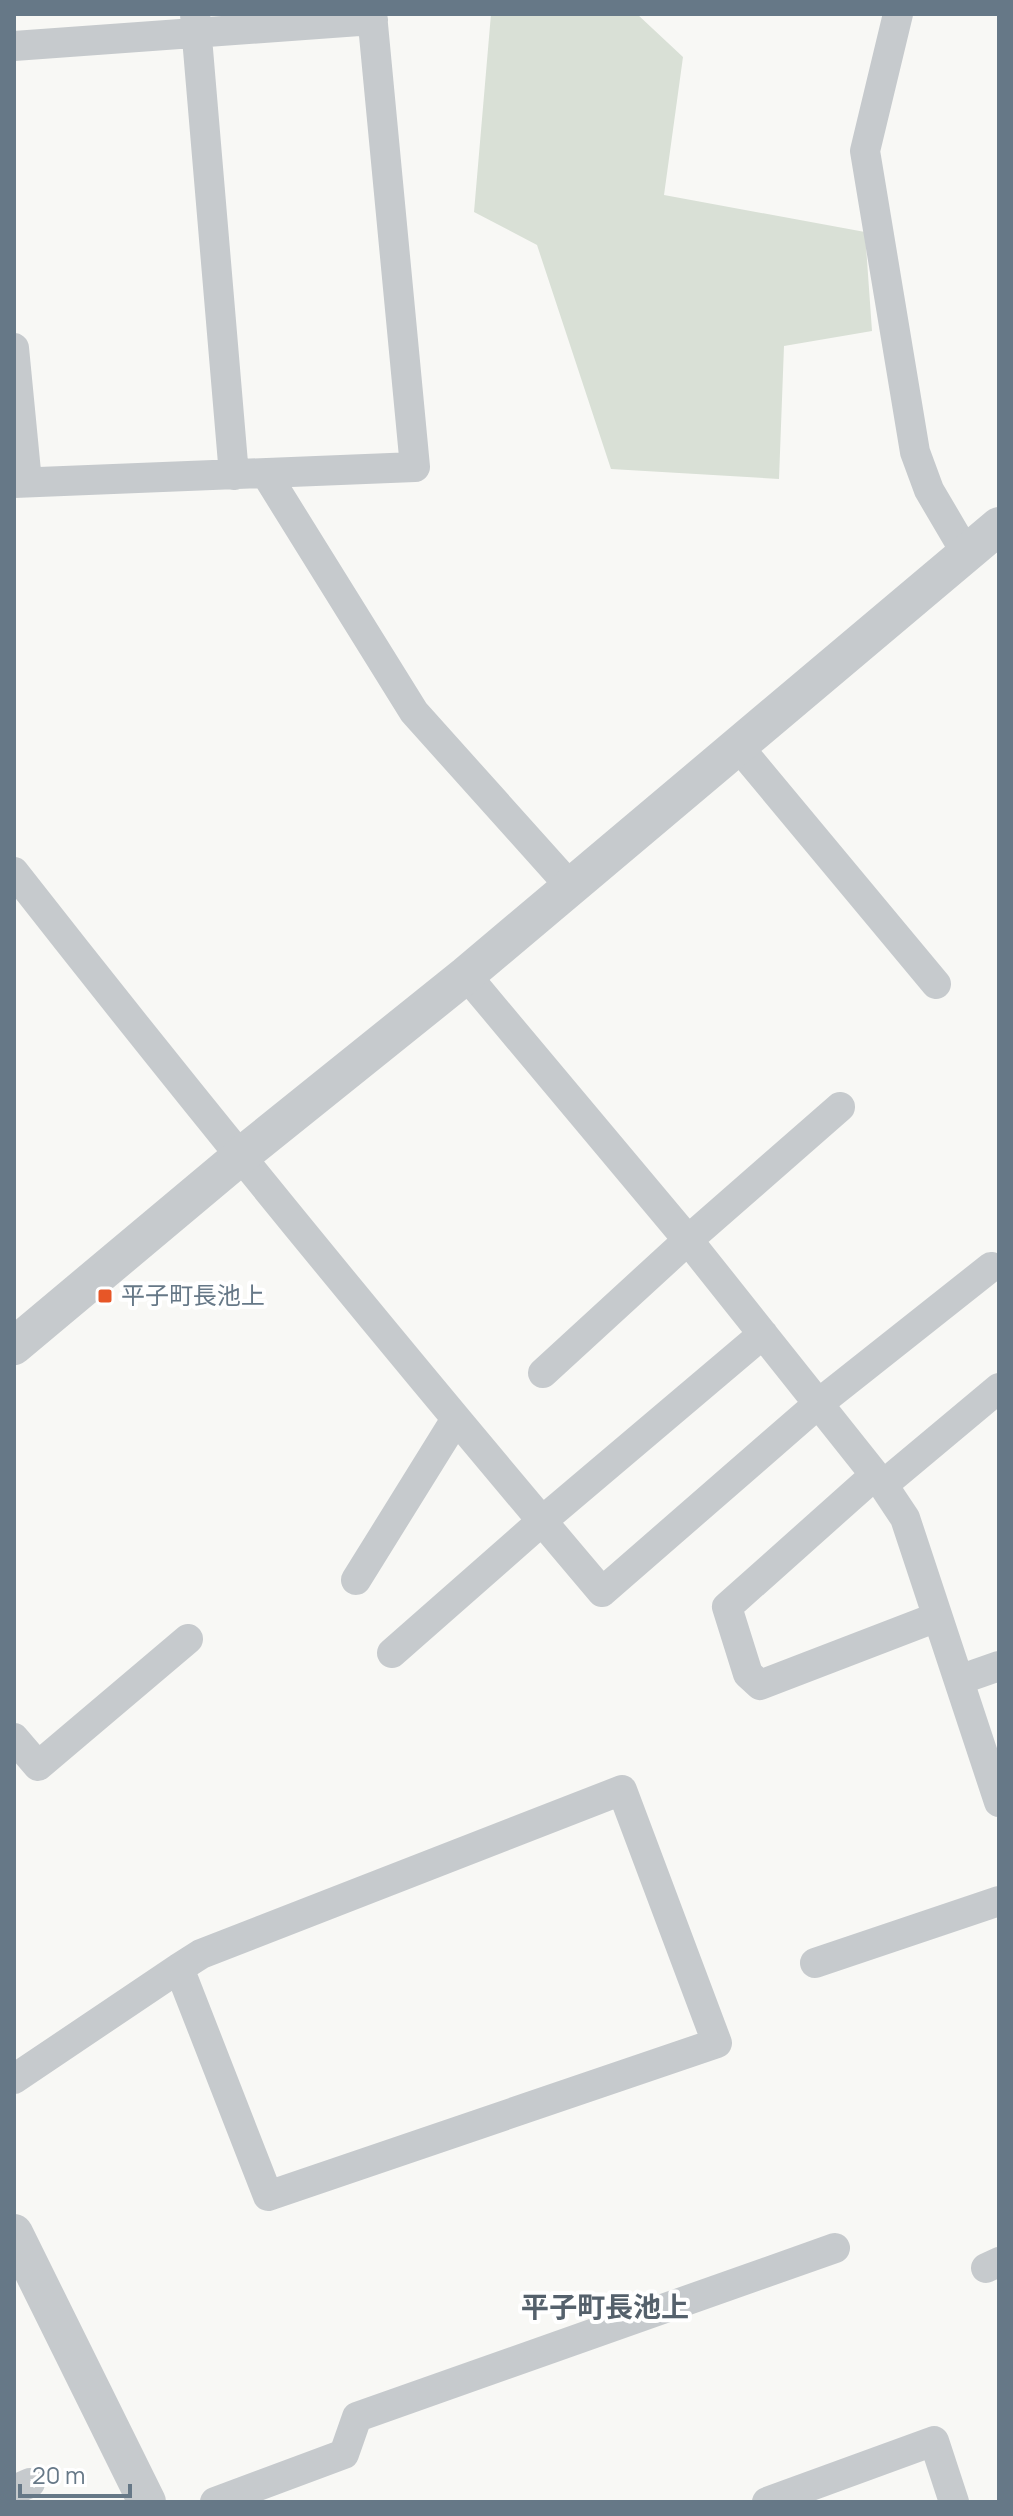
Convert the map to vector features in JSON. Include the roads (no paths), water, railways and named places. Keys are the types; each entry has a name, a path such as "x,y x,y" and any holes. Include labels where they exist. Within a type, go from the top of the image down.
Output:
{"street":[{"path":"898,14 865,151 915,452 929,490 966,553"},
{"path":"14,46 196,23 372,17 415,467 20,483 14,348"},
{"path":"196,23 234,475"},
{"path":"266,474 414,712 570,886"},
{"path":"14,1346 242,1155 466,975 999,526"},
{"path":"737,745 936,984"},
{"path":"14,872 456,1419 602,1592 818,1404 991,1267"},
{"path":"466,975 688,1240 879,1480 905,1518 999,1802"},
{"path":"543,1373 840,1107"},
{"path":"392,1653 763,1334"},
{"path":"937,1617 760,1685 748,1674 727,1607 879,1480 999,1388"},
{"path":"356,1580 456,1419"},
{"path":"14,1738 38,1766 188,1639"},
{"path":"959,1680 999,1666"},
{"path":"14,2079 179,1968 201,1954 622,1790 717,2043 268,2196 179,1968"},
{"path":"815,1963 999,1901"},
{"path":"14,2233 147,2502"},
{"path":"215,2502 344,2454 357,2417 835,2248"},
{"path":"767,2502 934,2441 954,2502"}],"place":[{"name":"平子町長池上","path":"105,1296"}],"district":[{"name":"平子町長池上","path":"605,2307"}]}
